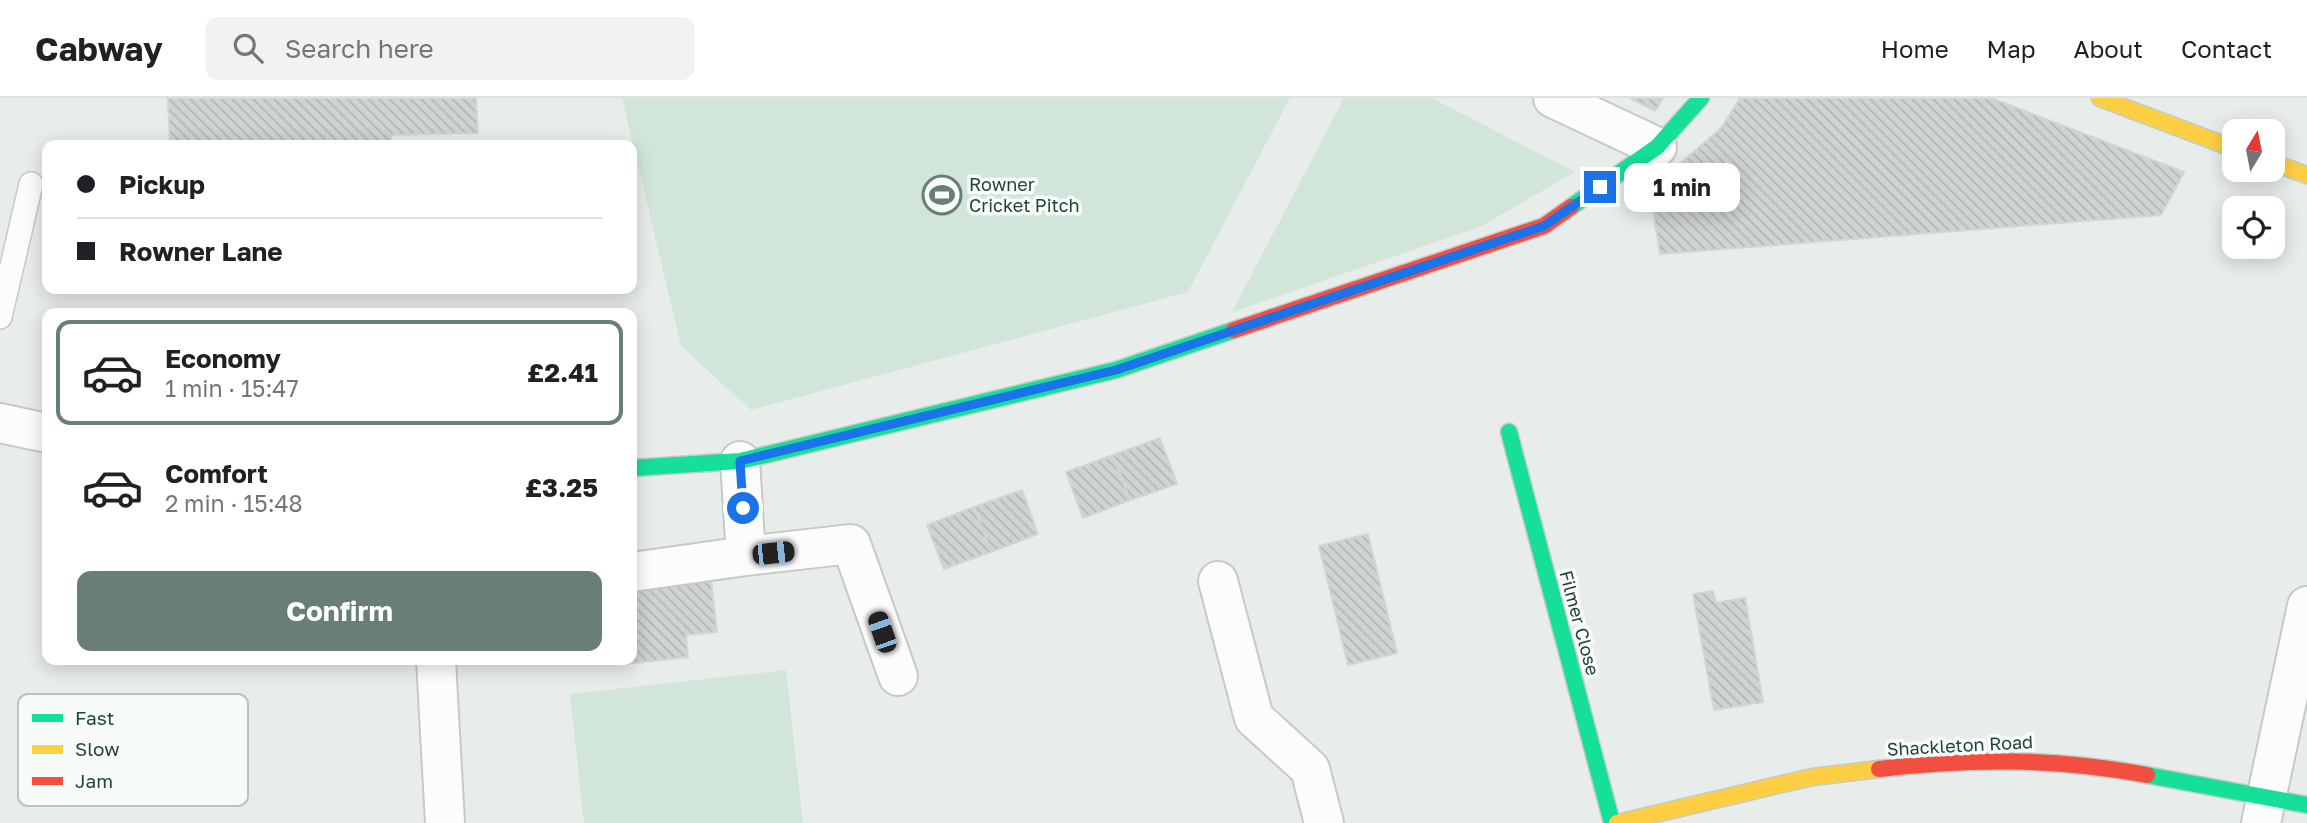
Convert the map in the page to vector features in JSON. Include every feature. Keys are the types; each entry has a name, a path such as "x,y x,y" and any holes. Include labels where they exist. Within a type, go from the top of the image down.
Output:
{"street":[{"path":"1553,98 1657,146"},
{"path":"637,468 740,461 1116,370 1544,226 1657,146 1701,98"},
{"path":"2100,98 2222,144"},
{"path":"2286,168 2307,175"},
{"path":"0,424 42,432"},
{"name":"Filmer Close","path":"1509,432 1614,823"},
{"path":"740,461 746,555"},
{"path":"637,571 746,555 851,544 898,676"},
{"path":"1218,581 1254,718 1310,769 1324,823"},
{"path":"2263,810 2307,606"},
{"path":"436,665 444,823"},
{"name":"Shackleton Road","path":"1614,823 1812,777 1938,762 2027,760 2116,769 2263,810 2307,804"}],"lane":[{"path":"0,317 31,184"}],"green space":[{"name":"Rowner Cricket Pitch","path":"622,98 1290,98 1188,292 751,410 681,346 637,161 637,140 632,140"},
{"path":"1344,98 1432,98 1575,172 1480,227 1232,312"},
{"path":"786,670 803,823 584,823 570,694"}],"building":[{"path":"168,98 476,98 478,133 391,135 391,140 170,140"},
{"path":"1630,98 1663,98 1655,111"},
{"path":"1740,98 1991,98 2184,172 2161,215 1660,254 1650,190 1722,127"},
{"path":"1160,438 1177,484 1130,500 1113,455"},
{"path":"1113,455 1130,500 1083,518 1066,472"},
{"path":"1022,490 1038,534 991,552 974,507"},
{"path":"974,507 991,552 944,569 927,525"},
{"path":"1368,534 1397,653 1348,665 1319,546"},
{"path":"711,581 717,632 686,635 688,657 637,663 637,589"},
{"path":"1713,591 1716,603 1745,598 1763,702 1714,710 1693,594"}],"traffic: fast":[{"path":"1571,207 1657,147 1701,98"},
{"path":"637,468 740,461 1116,370 1234,330"},
{"path":"1509,432 1612,823"},
{"path":"2147,775 2307,805"}],"traffic: slow":[{"path":"2100,98 2222,144"},
{"path":"2286,168 2307,175"},
{"path":"1617,823 1812,777 1879,769"}],"traffic: jam":[{"path":"1234,330 1544,226 1571,207"},
{"path":"1879,769 1946,763 2013,762 2080,765 2147,775"}],"place":[{"name":"Rowner Cricket Pitch","path":"942,195"}],"route":[{"path":"743,508 740,461 1116,370 1544,226 1600,187"}]}
